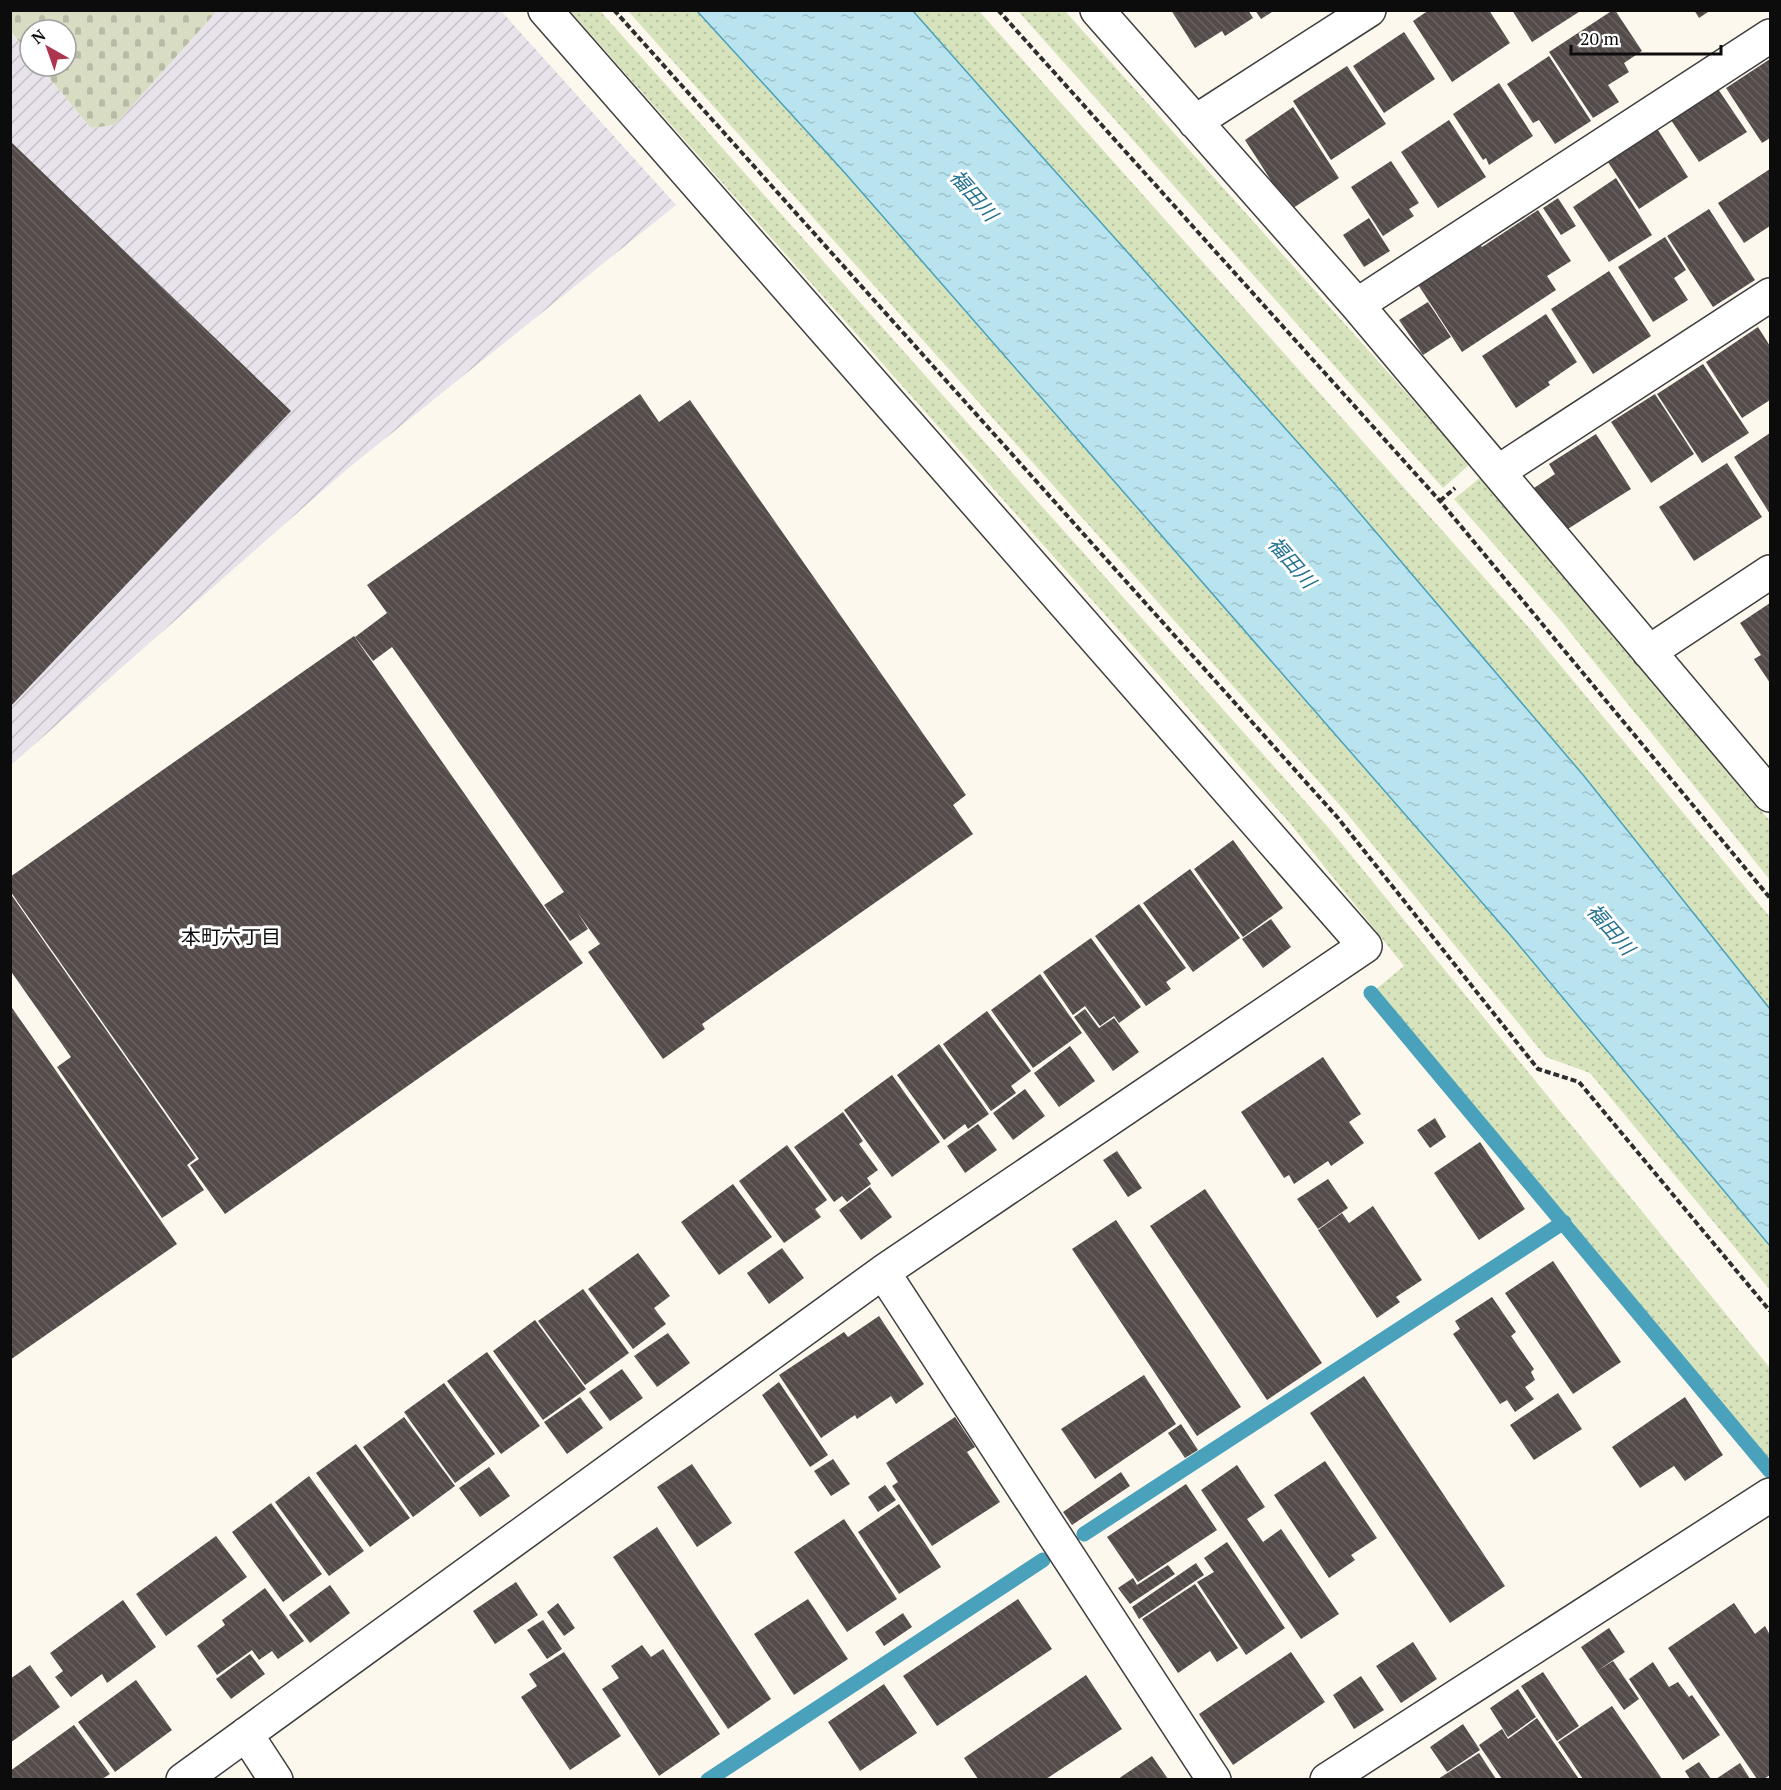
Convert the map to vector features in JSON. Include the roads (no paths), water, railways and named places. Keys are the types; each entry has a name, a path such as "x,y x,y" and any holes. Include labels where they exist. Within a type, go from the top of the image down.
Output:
{"street":[{"path":"183,1779 883,1272 1365,946 545,10"},
{"path":"1097,10 1357,305 1770,795"},
{"path":"1195,122 1369,10"},
{"path":"1357,305 1770,36"},
{"path":"1498,472 1770,295"},
{"path":"1649,652 1770,572"},
{"path":"883,1272 1214,1779"},
{"path":"1327,1779 1770,1495"},
{"path":"246,1734 276,1779"}],"water":[{"name":"福田川","path":"697,11 913,11 1334,483 1584,776 1770,1009 1770,1246 1513,938 845,173"}],"waterway":[{"path":"1371,993 1770,1471"},
{"path":"1084,1534 1564,1222"},
{"path":"708,1780 1043,1560"}],"district":[{"name":"本町六丁目","path":"231,936"}]}
